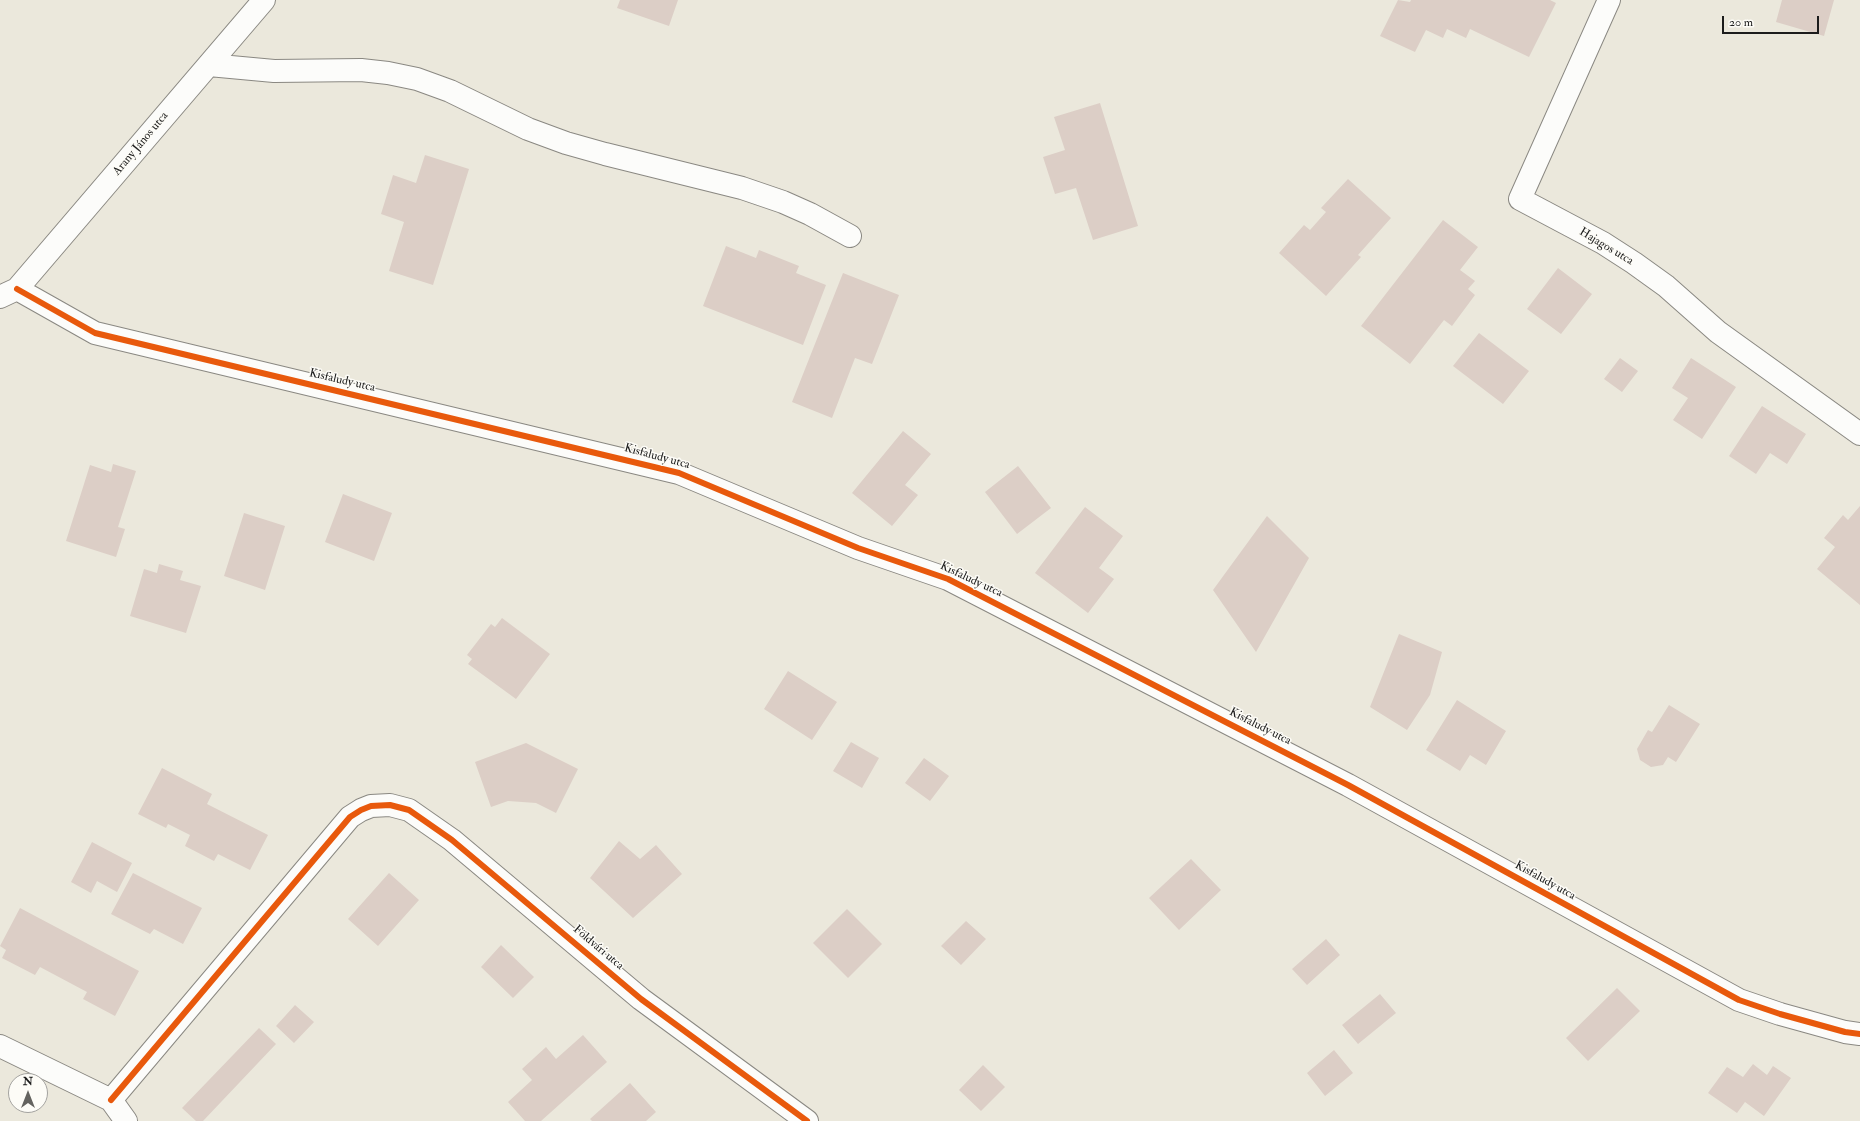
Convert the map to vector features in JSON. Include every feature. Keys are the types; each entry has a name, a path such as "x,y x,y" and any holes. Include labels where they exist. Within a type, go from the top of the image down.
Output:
{"street":[{"name":"Arany János utca","path":"9,293 264,0"},
{"name":"Hajagos utca","path":"1609,0 1520,200 1602,243 1634,263 1666,286 1718,332 1860,434"},
{"path":"209,65 274,71 360,70 388,73 417,79 450,91 528,129 566,143 604,154 742,188 783,202 810,214 850,236"},
{"name":"Kisfaludy utca","path":"9,293 95,333 679,473 858,548 948,579 1348,785 1739,1000 1780,1014 1845,1032 1860,1034"},
{"name":"Földvári utca","path":"111,1100 350,817 371,806 390,805 409,810 452,840 641,999 807,1121"},
{"path":"0,1046 111,1100 126,1121"}],"building":[{"path":"620,0 678,0 669,26 617,8"},
{"path":"1398,0 1410,2 1411,0 1550,0 1556,3 1529,57 1470,29 1466,38 1447,29 1443,38 1426,30 1415,52 1380,36"},
{"path":"1782,0 1834,0 1824,36 1776,22"},
{"path":"1100,103 1138,226 1093,240 1076,188 1055,194 1043,157 1065,150 1054,117"},
{"path":"425,155 469,169 433,285 389,271 404,222 381,214 393,175 416,183"},
{"path":"1348,179 1391,218 1358,255 1361,257 1326,296 1279,253 1304,225 1310,230 1326,212 1321,208"},
{"path":"1443,220 1478,247 1460,270 1475,281 1468,289 1475,295 1452,326 1444,320 1410,364 1361,326"},
{"path":"726,246 756,258 759,250 799,266 796,273 826,285 803,345 703,306"},
{"path":"1558,268 1592,294 1561,334 1527,309"},
{"path":"843,273 899,295 872,364 855,358 832,418 792,402"},
{"path":"1479,333 1529,371 1503,404 1453,366"},
{"path":"1620,358 1638,371 1622,392 1604,379"},
{"path":"1691,358 1736,387 1702,439 1673,420 1688,398 1672,388"},
{"path":"1762,406 1806,434 1787,464 1770,453 1756,474 1729,456"},
{"path":"903,431 931,454 905,485 918,495 892,526 852,493"},
{"path":"113,464 136,471 118,527 125,529 116,557 66,541 90,465 111,472"},
{"path":"1018,466 1051,508 1017,534 985,492"},
{"path":"343,494 392,513 374,561 325,542"},
{"path":"1860,506 1860,605 1817,569 1835,547 1824,538 1843,515 1848,520"},
{"path":"1085,507 1123,536 1099,568 1114,579 1088,613 1035,573"},
{"path":"244,513 285,526 265,590 224,576"},
{"path":"1267,516 1309,558 1256,652 1213,590"},
{"path":"159,564 183,571 180,580 201,586 186,633 130,616 144,569 157,573"},
{"path":"502,618 550,654 516,699 468,664 472,659 467,655 491,624 495,627"},
{"path":"1399,634 1442,652 1430,695 1407,730 1370,707"},
{"path":"788,671 837,702 812,740 764,709"},
{"path":"1457,700 1506,731 1486,765 1470,755 1460,771 1426,750"},
{"path":"1669,705 1700,724 1676,762 1668,757 1663,765 1651,767 1640,760 1637,749 1648,730 1652,732"},
{"path":"851,742 879,758 862,788 833,771"},
{"path":"526,743 578,769 556,813 536,803 508,801 491,807 475,762"},
{"path":"924,758 949,776 930,801 905,783"},
{"path":"162,768 212,794 207,804 268,835 250,870 218,854 214,861 185,846 190,835 168,824 166,828 138,814"},
{"path":"619,841 640,859 656,845 682,874 633,918 590,878"},
{"path":"92,842 132,863 117,892 97,881 91,893 71,882"},
{"path":"1191,859 1221,890 1179,930 1149,898"},
{"path":"133,873 202,908 183,944 154,929 150,934 111,914"},
{"path":"389,873 419,900 378,946 348,919"},
{"path":"20,908 139,971 115,1016 83,999 87,992 40,967 35,975 2,958 6,950 0,946"},
{"path":"847,909 882,944 848,978 813,943"},
{"path":"966,921 986,939 961,965 941,946"},
{"path":"1326,939 1340,955 1307,985 1292,969"},
{"path":"501,945 534,977 513,998 481,967"},
{"path":"1617,988 1640,1011 1588,1061 1566,1038"},
{"path":"1380,994 1396,1013 1358,1044 1342,1025"},
{"path":"295,1005 314,1022 294,1043 276,1026"},
{"path":"259,1028 276,1044 203,1121 196,1121 182,1108"},
{"path":"583,1035 607,1062 541,1121 525,1121 508,1102 532,1080 522,1069 546,1047 556,1059"},
{"path":"1334,1050 1353,1073 1325,1096 1307,1073"},
{"path":"1753,1064 1767,1075 1773,1066 1791,1078 1764,1116 1745,1102 1737,1113 1708,1093 1727,1067 1743,1077"},
{"path":"983,1065 1005,1087 981,1111 959,1090"},
{"path":"630,1083 656,1112 646,1121 592,1121 590,1119"}],"cycle path":[{"path":"17,289 95,333 679,473 858,548 948,579 1348,785 1739,1000 1780,1014 1845,1032 1860,1034"},
{"path":"111,1100 350,817 371,806 390,805 409,810 452,840 641,999 807,1121"}]}
